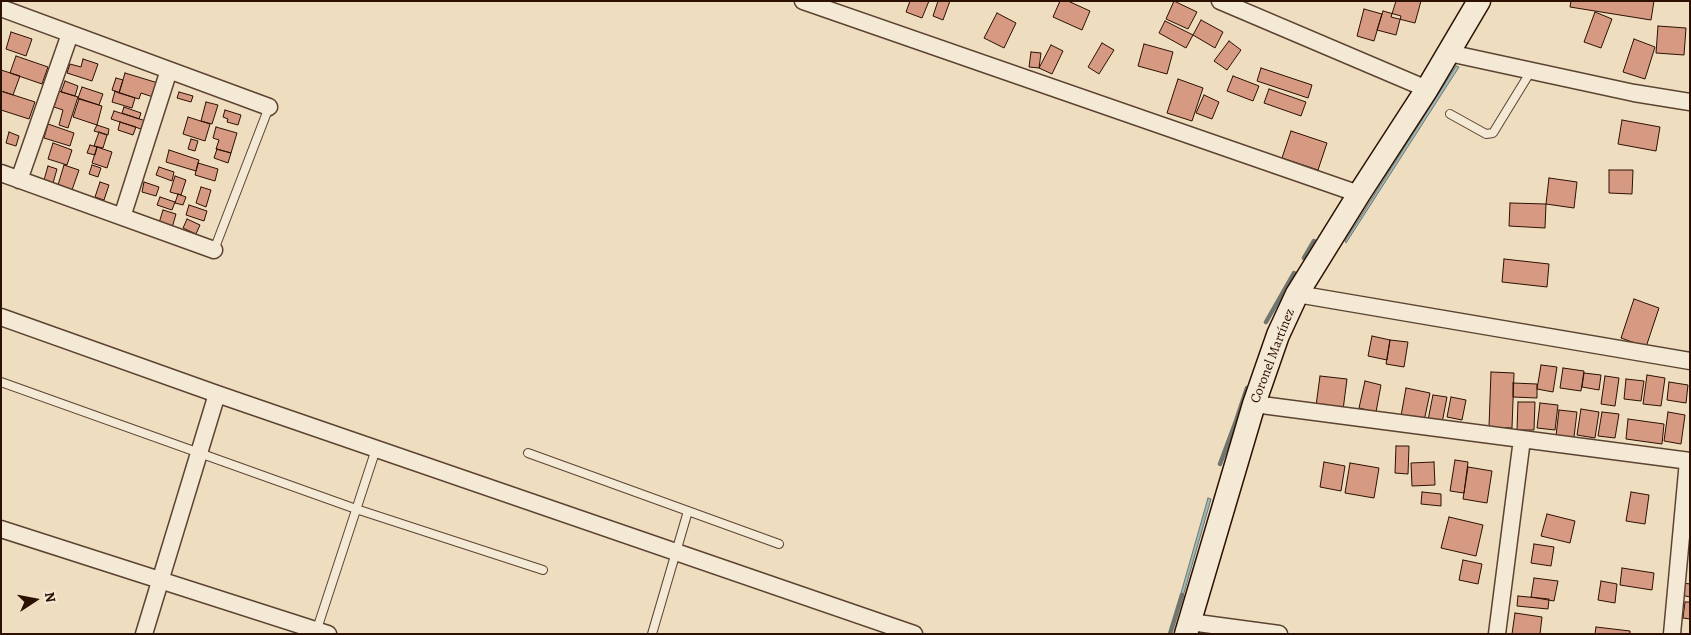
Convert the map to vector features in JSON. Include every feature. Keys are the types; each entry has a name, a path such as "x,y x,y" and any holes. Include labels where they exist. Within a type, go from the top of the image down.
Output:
{"main road":[{"name":"Coronel Martínez","path":"1188,628 1254,404 1278,335 1297,294 1427,89 1479,1"}],"street":[{"path":"804,1 1359,194"},
{"path":"1220,1 1427,89"},
{"path":"1,8 269,107"},
{"path":"19,180 70,34"},
{"path":"1452,46 1531,71 1634,93 1690,102"},
{"path":"122,217 169,70"},
{"path":"1,173 214,250"},
{"path":"1297,294 1690,361"},
{"path":"1,317 217,394 914,634"},
{"path":"144,634 217,394"},
{"path":"1254,404 1689,461 1672,634"},
{"path":"1497,634 1522,439"},
{"path":"1,529 320,632"},
{"path":"1188,628 1279,634"}],"lane":[{"path":"1450,114 1486,134 1493,133 1531,71"},
{"path":"214,250 269,107"},
{"path":"1,382 356,509 543,570"},
{"path":"320,632 356,509 376,449"},
{"path":"528,453 779,544"},
{"path":"652,634 688,511"}],"water":[{"path":"1456,66 1459,67 1346,243 1345,241"},
{"path":"1208,498 1211,499 1182,600 1179,600"}],"building":[{"path":"910,1 929,1 922,18 906,12"},
{"path":"938,1 950,1 943,20 933,16"},
{"path":"1060,1 1068,1 1090,11 1082,30 1053,17"},
{"path":"1174,1 1197,12 1188,29 1166,19"},
{"path":"1396,1 1421,1 1415,23 1391,17"},
{"path":"1571,1 1654,1 1651,20 1570,7"},
{"path":"1364,9 1382,14 1374,41 1357,36"},
{"path":"1383,11 1401,16 1396,35 1377,30"},
{"path":"1595,12 1612,19 1601,48 1584,42"},
{"path":"997,13 1016,23 1004,48 984,38"},
{"path":"1201,20 1223,32 1215,48 1193,35"},
{"path":"1165,21 1193,35 1186,48 1159,33"},
{"path":"1658,26 1686,28 1684,55 1656,53"},
{"path":"11,32 32,39 26,56 6,49"},
{"path":"1634,39 1655,47 1645,79 1623,72"},
{"path":"1229,41 1241,50 1227,70 1214,61"},
{"path":"1102,43 1114,50 1099,74 1088,67"},
{"path":"1144,44 1173,52 1167,74 1138,66"},
{"path":"1051,45 1063,51 1052,74 1039,68"},
{"path":"1031,52 1041,53 1039,68 1029,67"},
{"path":"16,56 48,67 42,84 10,73"},
{"path":"83,59 98,64 92,81 67,73 70,64 81,67"},
{"path":"1261,68 1312,85 1308,98 1257,81"},
{"path":"1,70 20,76 13,95 1,91"},
{"path":"125,73 158,83 153,97 141,93 139,99 119,93"},
{"path":"1233,76 1259,86 1253,101 1227,91"},
{"path":"116,78 123,80 119,93 112,90"},
{"path":"1178,79 1203,88 1192,121 1167,113"},
{"path":"65,81 78,86 75,96 61,92"},
{"path":"82,87 103,94 99,105 78,98"},
{"path":"1269,89 1306,102 1301,116 1264,103"},
{"path":"1,91 35,102 29,119 1,110"},
{"path":"59,91 78,97 68,128 59,125 63,110 54,107"},
{"path":"115,91 135,98 132,108 112,102"},
{"path":"179,92 193,96 191,102 177,98"},
{"path":"1204,95 1219,102 1212,119 1196,113"},
{"path":"79,99 102,106 97,125 73,117"},
{"path":"206,102 218,105 212,124 201,121"},
{"path":"124,107 141,113 139,119 122,113"},
{"path":"225,110 241,115 238,125 227,122 228,119 223,117"},
{"path":"114,111 146,121 144,130 111,119"},
{"path":"188,117 210,124 205,141 183,134"},
{"path":"1622,120 1660,127 1656,151 1618,144"},
{"path":"120,122 136,127 133,135 118,130"},
{"path":"48,124 74,133 70,146 44,138"},
{"path":"97,125 109,129 108,135 94,131"},
{"path":"216,127 237,133 231,153 216,149 219,140 213,138"},
{"path":"1291,131 1327,143 1318,170 1282,158"},
{"path":"9,132 19,136 16,146 6,143"},
{"path":"99,132 107,135 103,148 94,146"},
{"path":"191,139 198,141 195,151 188,149"},
{"path":"53,143 72,150 67,165 48,159"},
{"path":"90,145 97,147 95,155 87,153"},
{"path":"97,147 112,152 107,168 92,163"},
{"path":"217,149 231,153 228,163 214,158"},
{"path":"169,150 199,160 196,171 166,162"},
{"path":"198,163 218,169 215,181 195,175"},
{"path":"64,165 79,170 72,190 58,185"},
{"path":"92,165 101,168 98,177 89,174"},
{"path":"48,166 57,169 53,183 44,180"},
{"path":"159,167 174,172 172,181 156,175"},
{"path":"1609,170 1633,170 1632,194 1609,193"},
{"path":"175,176 186,180 181,195 170,192"},
{"path":"1549,178 1577,182 1574,208 1546,204"},
{"path":"100,182 109,185 104,200 95,197"},
{"path":"144,182 159,187 156,196 142,192"},
{"path":"201,187 211,190 206,207 196,203"},
{"path":"178,194 186,197 183,205 175,203"},
{"path":"160,197 175,202 172,210 157,205"},
{"path":"1510,203 1546,204 1545,228 1509,226"},
{"path":"189,205 207,211 204,221 186,215"},
{"path":"163,210 176,214 172,228 159,223"},
{"path":"187,219 200,225 196,234 183,228"},
{"path":"1504,259 1549,264 1547,287 1502,282"},
{"path":"1634,299 1659,308 1646,347 1621,338"},
{"path":"1372,336 1390,340 1387,360 1368,356"},
{"path":"1390,340 1408,342 1404,367 1386,364"},
{"path":"1541,365 1557,367 1553,392 1537,389"},
{"path":"1563,368 1584,371 1581,391 1560,388"},
{"path":"1491,372 1514,373 1512,428 1489,427"},
{"path":"1584,373 1601,375 1599,390 1582,387"},
{"path":"1647,375 1665,378 1661,406 1643,404"},
{"path":"1320,376 1347,379 1343,410 1316,406"},
{"path":"1605,376 1619,378 1615,406 1601,404"},
{"path":"1626,379 1644,381 1641,401 1624,399"},
{"path":"1365,381 1381,385 1376,412 1359,408"},
{"path":"1669,382 1688,385 1686,403 1667,400"},
{"path":"1513,383 1537,384 1537,398 1513,397"},
{"path":"1406,388 1430,393 1424,421 1401,416"},
{"path":"1433,395 1447,397 1442,423 1428,420"},
{"path":"1451,397 1466,400 1462,420 1447,417"},
{"path":"1518,402 1535,402 1534,430 1517,430"},
{"path":"1540,403 1558,405 1555,430 1537,428"},
{"path":"1581,409 1599,412 1595,438 1577,435"},
{"path":"1559,410 1577,412 1574,437 1556,436"},
{"path":"1602,412 1619,414 1615,438 1598,436"},
{"path":"1668,412 1685,415 1681,444 1664,441"},
{"path":"1628,419 1664,424 1662,444 1626,439"},
{"path":"1396,446 1409,446 1408,474 1395,473"},
{"path":"1455,460 1468,462 1464,493 1450,491"},
{"path":"1324,462 1345,466 1341,491 1320,487"},
{"path":"1434,462 1435,485 1412,486 1411,463"},
{"path":"1350,463 1379,468 1374,498 1345,493"},
{"path":"1468,467 1492,471 1487,503 1463,499"},
{"path":"1422,492 1441,494 1441,506 1421,504"},
{"path":"1631,492 1649,495 1645,524 1626,521"},
{"path":"1547,514 1575,521 1570,543 1541,536"},
{"path":"1449,517 1483,525 1476,556 1441,548"},
{"path":"1534,544 1554,547 1551,566 1531,563"},
{"path":"1463,560 1482,564 1478,584 1459,580"},
{"path":"1622,568 1654,573 1652,590 1620,585"},
{"path":"1534,578 1558,581 1554,601 1531,597"},
{"path":"1601,581 1617,584 1615,603 1598,600"},
{"path":"1683,583 1690,584 1690,597 1681,595"},
{"path":"1518,596 1549,599 1548,609 1517,606"},
{"path":"1685,602 1690,602 1690,619 1683,618"},
{"path":"1515,613 1542,617 1540,634 1512,634"},
{"path":"1596,627 1630,631 1630,634 1595,634"}],"waterway":[{"path":"1304,258 1314,241"},
{"path":"1266,322 1294,273"},
{"path":"1220,464 1247,388"},
{"path":"1170,634 1182,595"}]}
